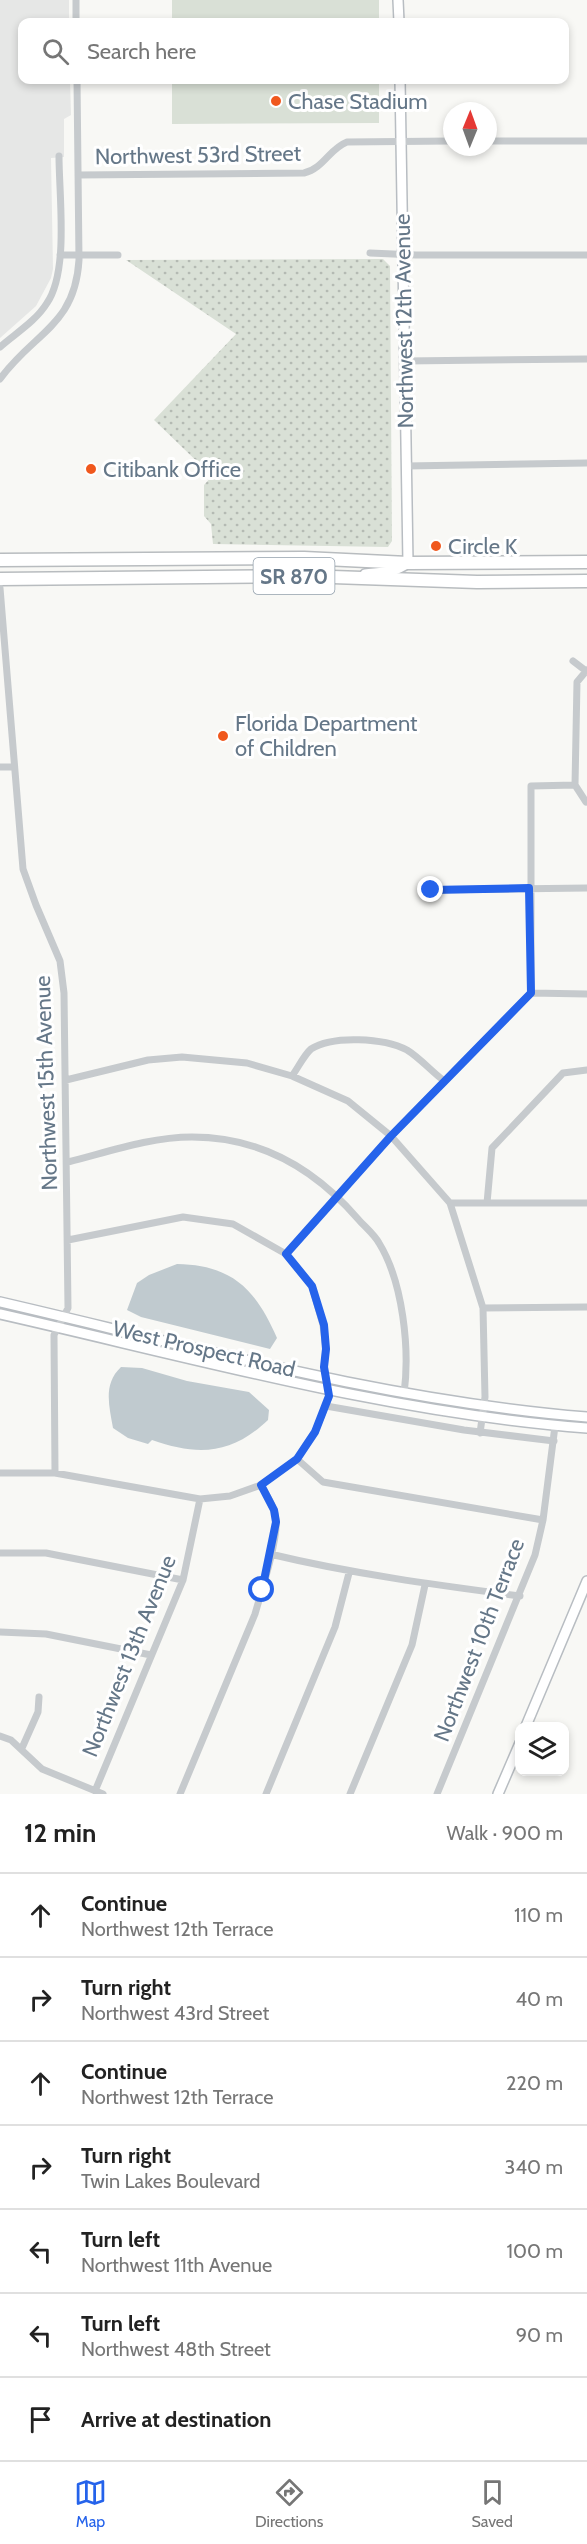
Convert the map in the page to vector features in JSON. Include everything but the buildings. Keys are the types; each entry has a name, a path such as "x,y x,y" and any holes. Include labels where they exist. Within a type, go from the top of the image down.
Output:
{"highway":[{"name":"SR 870","path":"0,560 304,558 408,563 587,562"},
{"path":"430,580 432,571 436,569 486,569 543,562"},
{"name":"SR 870","path":"0,579 326,577 587,581"}],"main road":[{"path":"398,0 399,18"},
{"name":"Northwest 12th Avenue","path":"400,84 408,563"},
{"path":"326,577 388,572 408,563"},
{"name":"West Prospect Road","path":"0,1302 404,1394 484,1406 587,1417"},
{"name":"West Prospect Road","path":"0,1314 402,1404 482,1417 587,1428"},
{"path":"528,1722 587,1581"},
{"path":"498,1794 515,1753"}],"street":[{"path":"76,0 76,18"},
{"path":"0,379 52,326 65,310 76,288 80,255 77,84"},
{"name":"Northwest 53rd Street","path":"78,175 304,172 320,166 334,148 347,142 443,141"},
{"path":"497,141 587,141"},
{"path":"0,347 36,316 47,303 58,278 60,255 59,156"},
{"path":"370,253 587,255"},
{"path":"60,255 118,255"},
{"path":"405,361 587,359"},
{"path":"406,466 587,463"},
{"name":"Northwest 15th Avenue","path":"0,588 23,869 60,960 64,993 68,1162 68,1308 54,1335 55,1473"},
{"path":"573,661 587,671 577,682 574,785 586,802"},
{"path":"0,767 14,767"},
{"path":"531,993 529,888 531,786 574,785"},
{"path":"431,890 587,888"},
{"path":"286,1254 443,1080 531,993 587,994"},
{"path":"292,1076 310,1050 329,1041 358,1041 384,1042 407,1051 443,1080"},
{"path":"66,1080 148,1060 182,1058 247,1063 292,1076 348,1101 391,1136 450,1203 483,1308 484,1406 480,1432"},
{"path":"487,1203 492,1148 563,1073 587,1070"},
{"path":"68,1162 160,1139 192,1137 221,1139 257,1148 290,1161 337,1195 379,1242 394,1276 403,1314 404,1394"},
{"path":"450,1203 587,1203"},
{"path":"0,1473 55,1473 200,1499 230,1496 261,1485 297,1459 315,1432 329,1396 324,1367 326,1349 324,1325 312,1286 286,1254 233,1224 183,1217 68,1240"},
{"path":"483,1308 587,1307"},
{"path":"326,1406 480,1432 554,1441"},
{"name":"Northwest 10th Terrace","path":"437,1794 535,1555 543,1520 555,1426"},
{"path":"297,1459 323,1482 543,1520"},
{"path":"180,1794 255,1614 276,1522 274,1510 261,1485"},
{"name":"Northwest 13th Avenue","path":"95,1791 183,1580 200,1499"},
{"path":"0,1553 46,1553 183,1580"},
{"path":"270,1554 349,1572 425,1585 520,1596"},
{"path":"266,1794 335,1627 349,1572"},
{"path":"350,1794 412,1645 425,1585"},
{"path":"0,1632 46,1634 151,1654"},
{"path":"22,1748 38,1712 39,1697"},
{"path":"0,1736 22,1748 42,1769 103,1794"}],"shaded area":[{"path":"0,0 69,0 69,18 18,18 18,84 70,84 71,115 64,119 64,157 51,158 53,269 51,278 36,306 0,338"},
{"name":"Chase Stadium","path":"172,0 379,0 379,18 172,18"},
{"name":"Chase Stadium","path":"172,84 379,84 379,123 172,124"},
{"path":"383,259 390,266 392,541 388,547 213,544 211,524 204,516 204,485 212,476 154,420 236,334 126,260"},
{"path":"177,1264 213,1269 240,1283 260,1306 277,1338 270,1349 141,1317 127,1310 137,1283 149,1275"},
{"path":"121,1367 142,1368 187,1381 249,1392 269,1410 268,1420 241,1440 213,1449 184,1449 152,1440 148,1444 128,1438 113,1428 109,1403 112,1380"}],"place":[{"name":"Chase Stadium","path":"276,101"},
{"name":"Citibank Office","path":"91,469"},
{"name":"Circle K","path":"436,546"},
{"name":"Florida Department of Children","path":"223,736"}],"route":[{"path":"262,1590 276,1522 274,1510 261,1485 297,1459 315,1432 329,1396 324,1367 326,1349 324,1325 312,1286 286,1254 443,1080 531,993 529,888 431,890"}]}
